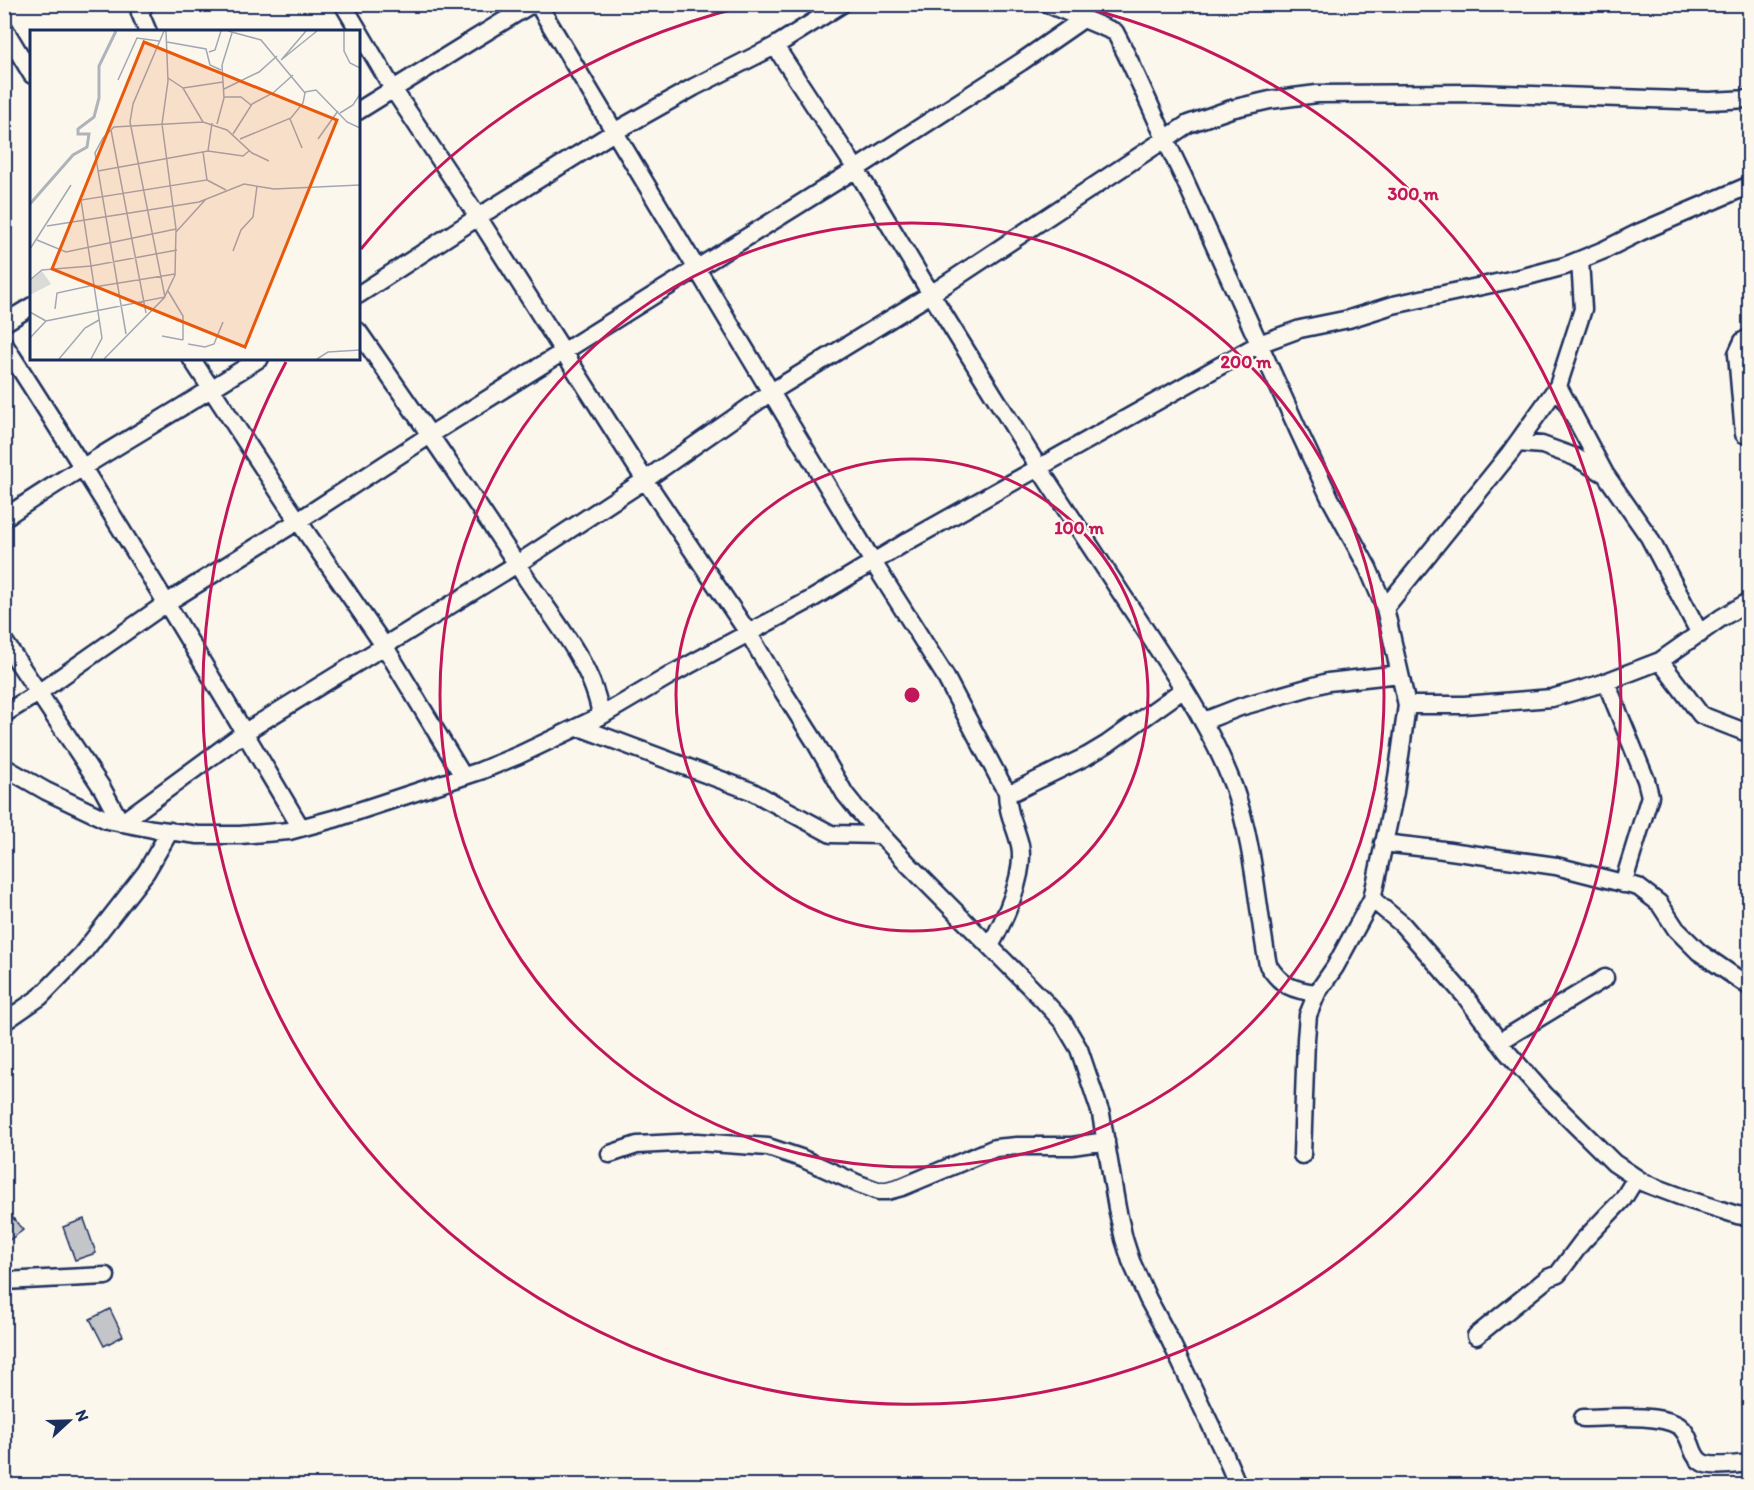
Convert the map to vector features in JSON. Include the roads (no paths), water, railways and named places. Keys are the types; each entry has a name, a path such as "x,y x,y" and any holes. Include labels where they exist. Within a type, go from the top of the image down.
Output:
{"street":[{"path":"145,4 140,13 147,30"},
{"path":"343,4 358,30"},
{"path":"360,294 614,132 774,46 842,4"},
{"path":"1048,4 1115,32 1135,70 1164,139 1330,498 1368,568 1385,608 1407,705 1395,792 1372,899 1335,967 1317,993 1308,1015 1302,1155"},
{"path":"360,110 530,5 539,6 873,562 944,674 1007,791 1008,810 1020,848 1020,869 1009,903 990,946"},
{"path":"4,714 168,603 430,435 856,169 1021,63 1083,19"},
{"path":"4,28 30,72"},
{"path":"360,33 393,89 478,217 645,480 749,634 845,794 880,835 1063,1022 1079,1049 1101,1114 1124,1239 1131,1261 1238,1485"},
{"path":"774,46 856,169 1040,468 1204,721 1234,789 1243,820 1268,965 1284,985 1317,993"},
{"path":"122,823 245,732 517,564 645,480 771,392 931,294 1188,124 1231,109 1270,100 1317,94 1473,93 1709,101 1749,99"},
{"path":"4,767 46,791 107,820 198,835 240,835 289,831 463,776 519,755 601,716 674,673 840,583 873,562 1259,344 1300,329 1349,319 1438,294 1524,277 1565,266 1749,185"},
{"path":"1385,608 1517,443 1558,386 1583,309 1580,260"},
{"path":"6,319 30,307"},
{"path":"360,334 583,665 598,700 601,716"},
{"path":"1742,435 1737,354 1739,347 1749,337"},
{"path":"4,344 168,603 301,828"},
{"path":"193,360 298,521 385,647 463,776"},
{"path":"4,518 258,360"},
{"path":"1558,386 1605,474 1649,537 1700,634"},
{"path":"1517,443 1542,445 1575,457 1605,474"},
{"path":"1407,705 1473,705 1552,698 1606,682 1660,661 1749,602"},
{"path":"4,641 102,788 122,823"},
{"path":"1660,661 1701,715 1749,734"},
{"path":"1204,721 1240,707 1328,682 1400,674"},
{"path":"1606,682 1646,780 1650,796 1623,884"},
{"path":"1007,791 1015,791 1087,756 1184,688"},
{"path":"579,727 751,791 831,834 880,835"},
{"path":"4,1022 40,997 82,954 146,872 170,831"},
{"path":"1383,843 1556,866 1638,887 1659,903 1676,929 1699,952 1749,987"},
{"path":"1372,899 1402,924 1465,996 1499,1042 1545,1095 1614,1163 1644,1183 1690,1200 1749,1217"},
{"path":"1499,1042 1605,978"},
{"path":"610,1154 637,1145 697,1142 768,1147 801,1158 859,1184 878,1191 887,1191 902,1187 995,1148 1072,1146 1106,1141"},
{"path":"1476,1336 1548,1278 1558,1274 1582,1242 1623,1199 1636,1178"},
{"path":"4,1281 106,1276"},
{"path":"1583,1418 1647,1418 1665,1421 1684,1431 1695,1456 1705,1465 1749,1463"}]}
